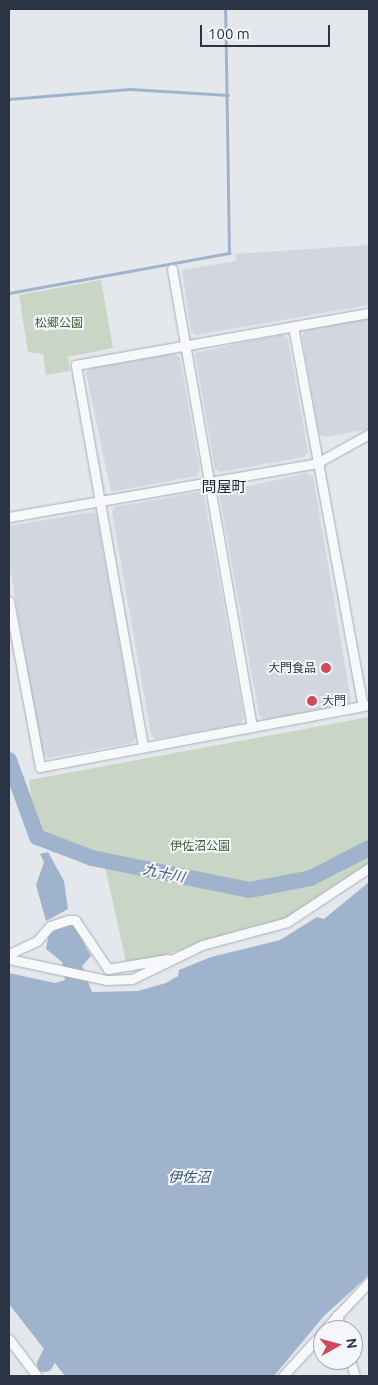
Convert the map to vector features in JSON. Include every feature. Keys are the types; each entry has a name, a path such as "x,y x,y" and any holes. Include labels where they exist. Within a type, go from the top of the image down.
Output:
{"street":[{"path":"172,269 211,482 252,727"},
{"path":"143,746 76,365 369,313"},
{"path":"9,601 13,654 40,767 143,746 366,706 317,463 293,326"},
{"path":"9,517 317,463 369,434"},
{"path":"186,953 132,979 89,977 9,959 10,954 37,941 50,926 68,920 75,920 108,969 186,953 287,922 369,868"},
{"path":"333,1320 369,1282"},
{"path":"337,1315 338,1320"},
{"path":"9,1339 32,1374"},
{"path":"283,1376 313,1343"}],"shaded area":[{"path":"369,245 369,305 196,335 191,331 182,270 236,261 235,254"},
{"path":"369,318 369,429 326,437 319,434 302,336 306,329"},
{"path":"283,334 288,339 308,452 304,457 220,472 215,469 195,353"},
{"path":"174,353 180,358 200,471 196,476 111,492 86,373 90,368"},
{"path":"307,473 313,477 351,700 348,704 264,720 259,715 219,493"},
{"path":"198,492 204,496 244,718 240,724 156,739 151,735 112,512 115,507"},
{"path":"92,512 97,515 136,738 132,743 48,758 42,754 9,562 9,526"}],"green space":[{"name":"松郷公園","path":"101,280 113,348 68,357 70,371 46,375 43,354 28,352 19,295"},
{"name":"伊佐沼公園","path":"369,717 369,863 290,918 127,966 103,858 49,840 35,826 29,780"}],"water":[{"path":"48,852 64,881 68,909 46,921 36,885 44,862 40,854"},
{"name":"伊佐沼","path":"369,882 369,1275 321,1320 313,1320 313,1329 274,1376 65,1376 9,1304 9,973 55,983 65,980 62,962 46,949 49,934 68,923 74,926 91,956 82,966 92,992 138,991 166,983 178,976 179,970 211,957 280,940 317,917 324,919"}],"waterway":[{"path":"9,293 229,253 225,9"},
{"path":"9,99 130,89 228,95"},
{"name":"九十川","path":"9,760 37,837 92,858 249,890 311,878 369,848"},
{"name":"伊佐沼","path":"45,1364 59,1337"},
{"path":"38,1372 45,1364"}],"place":[{"name":"大門食品","path":"326,668"},
{"name":"大門","path":"312,701"}],"district":[{"name":"問屋町","path":"224,487"}]}
